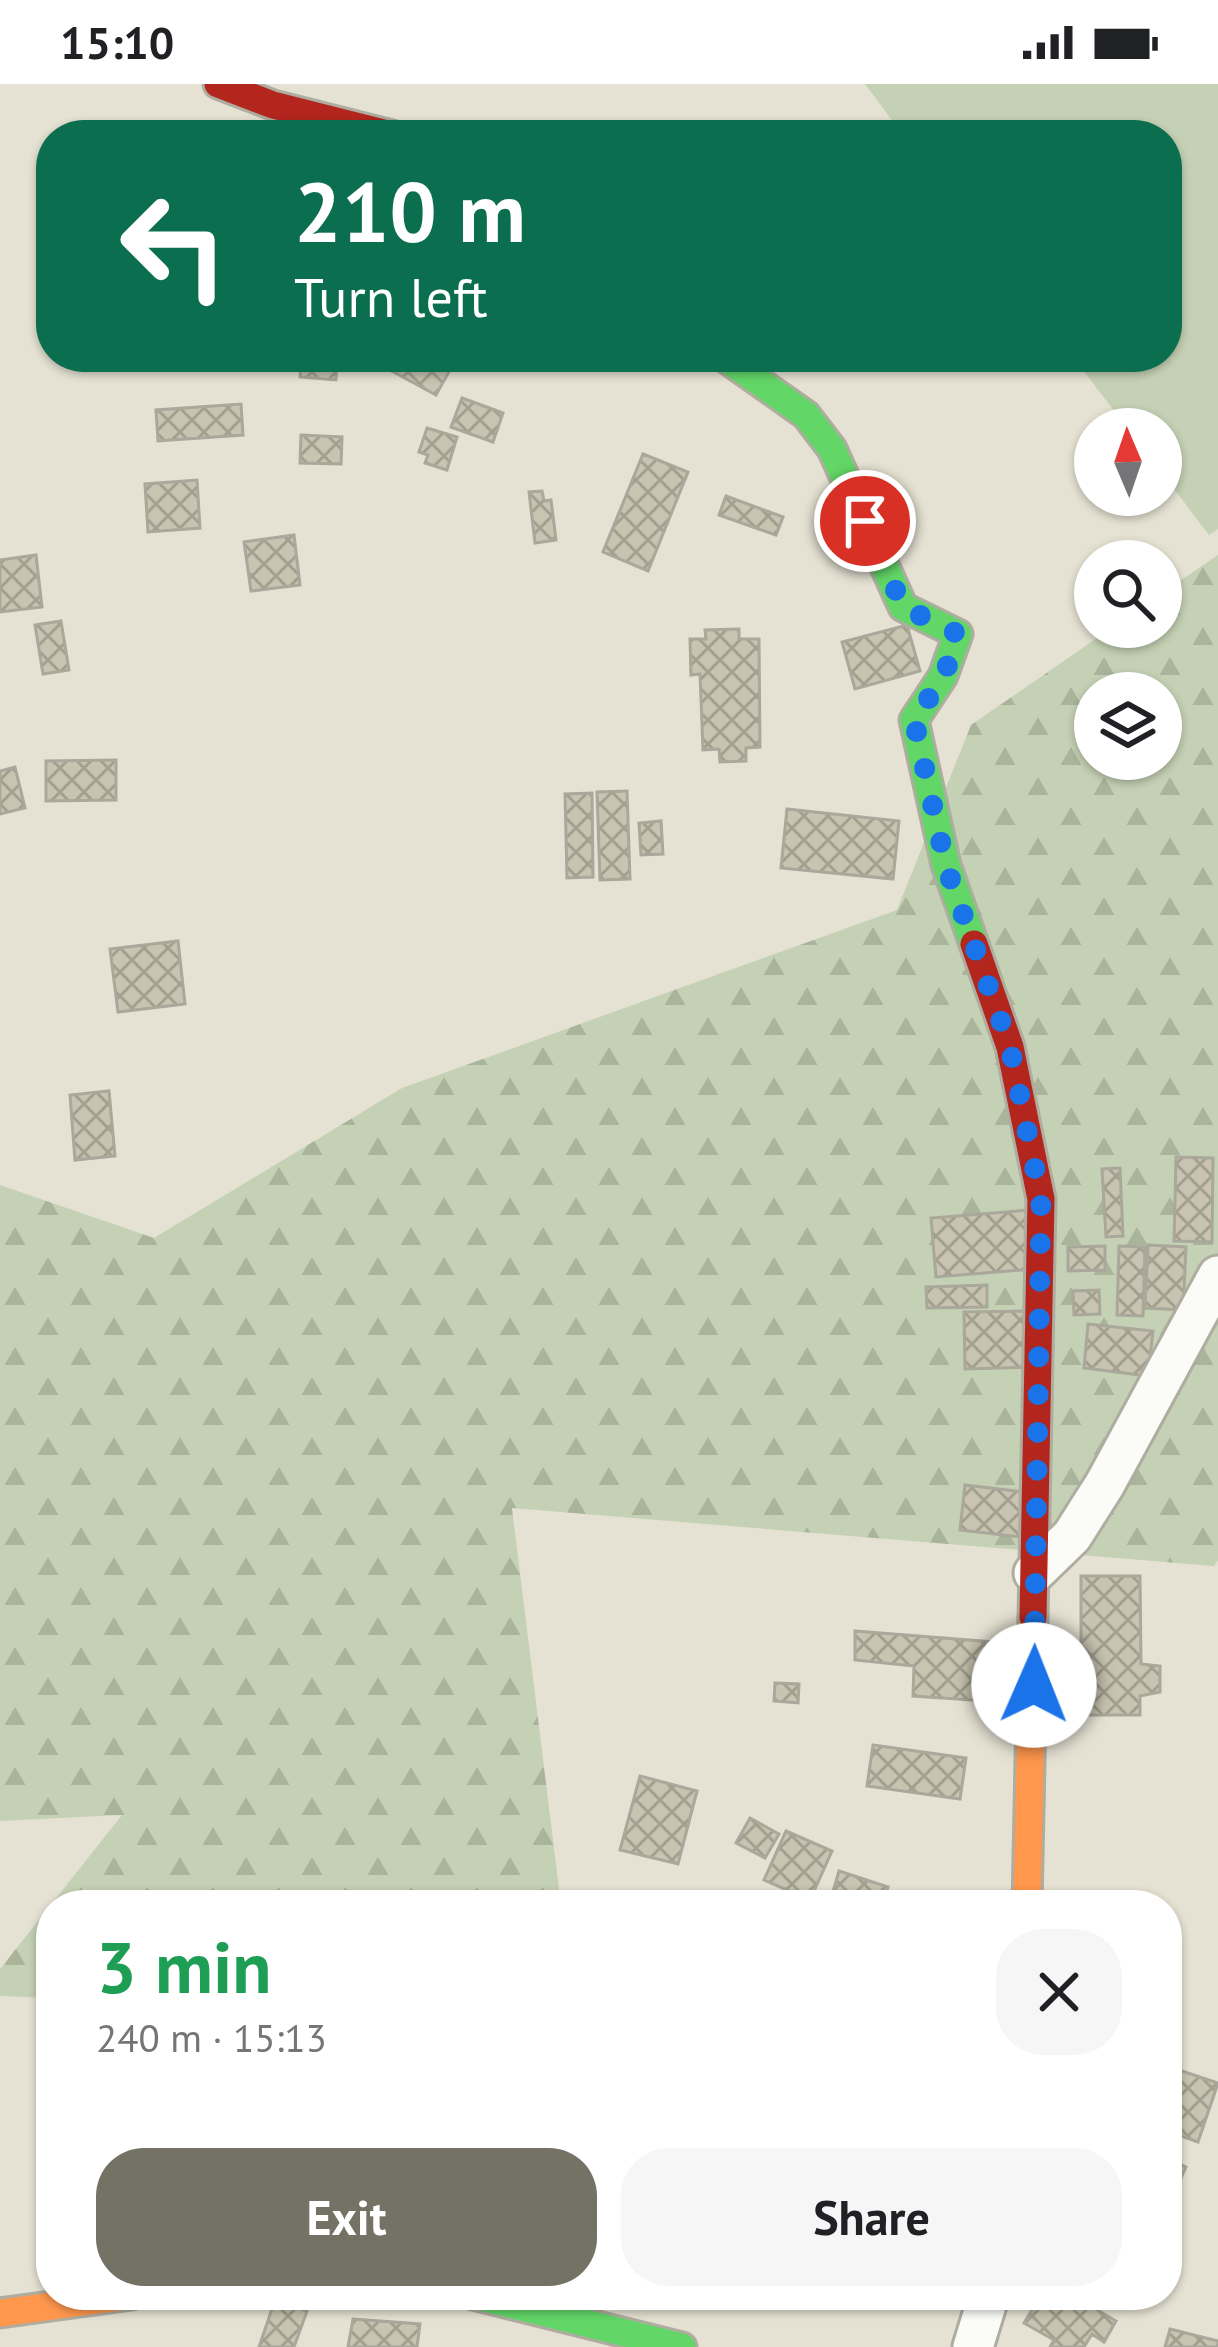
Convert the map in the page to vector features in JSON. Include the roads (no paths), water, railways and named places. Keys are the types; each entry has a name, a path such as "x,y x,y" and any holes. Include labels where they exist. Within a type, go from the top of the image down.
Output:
{"street":[{"path":"218,84 329,120"},
{"path":"745,372 806,415 850,484 903,607 958,634 944,676 914,720 946,866 1010,1047 1041,1199 1028,1890"},
{"path":"1034,1573 1072,1536 1105,1484 1218,1276"},
{"path":"0,2314 36,2309"},
{"path":"533,2310 682,2347"},
{"path":"974,2347 985,2310"}]}
